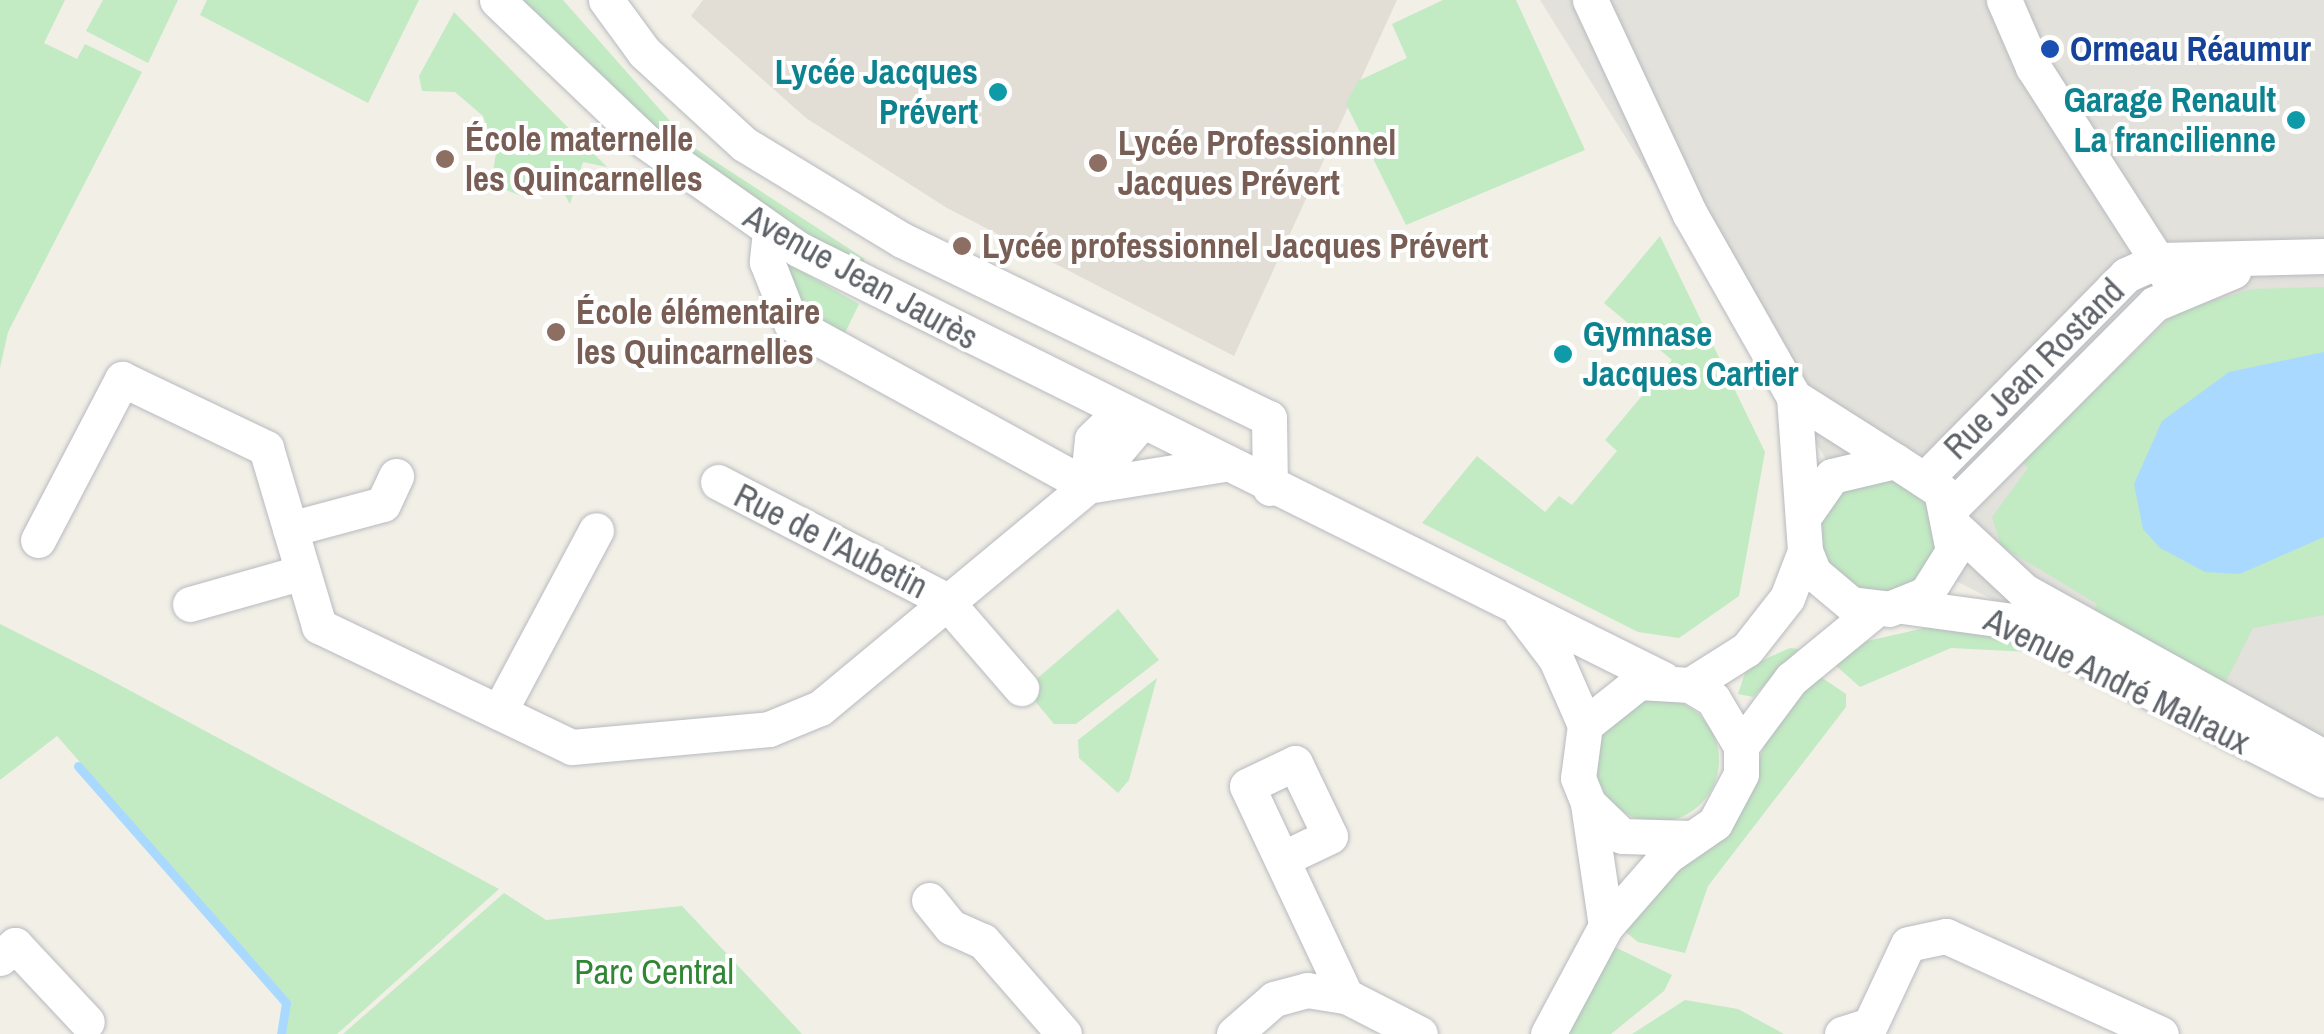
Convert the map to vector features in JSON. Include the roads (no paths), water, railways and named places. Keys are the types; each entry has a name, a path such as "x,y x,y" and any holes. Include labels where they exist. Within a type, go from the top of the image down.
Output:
{"street":[{"name":"Avenue Jean Jaurès","path":"498,0 644,141 770,231 1270,488 1520,612 1676,682"},
{"name":"Avenue Jean Jaurès","path":"606,0 644,52 744,144 902,240 1268,418 1270,488"},
{"path":"1590,0 1690,214 1794,398 1807,512 1805,551 1787,598 1747,649 1676,682 1617,691 1585,725 1578,778 1588,804 1606,926"},
{"path":"2004,0 2033,66 2167,275"},
{"path":"770,231 767,262 791,324 1087,486 1224,464"},
{"name":"Rue Jean Rostand","path":"1927,477 2092,304 2167,275 2324,256"},
{"name":"Rue Jean Rostand","path":"1952,518 2167,275"},
{"path":"38,540 122,379 266,448 319,626 572,747 769,729 820,708 944,600 1087,486 1130,418"},
{"path":"1548,1034 1606,926 1732,800 1740,746 1791,679 1943,574 1952,518 1927,477 1794,398"},
{"path":"1807,512 1832,476 1895,461"},
{"path":"290,529 383,504 396,476"},
{"name":"Rue de l'Aubetin","path":"718,482 944,600"},
{"name":"Avenue André Malraux","path":"1952,518 2024,591 2324,757"},
{"path":"499,712 596,530"},
{"path":"1805,551 1830,592 1889,608"},
{"path":"190,604 303,572"},
{"path":"944,600 1021,688"},
{"name":"Avenue André Malraux","path":"1889,608 2012,621 2324,780"},
{"name":"Avenue Jean Jaurès","path":"1520,612 1556,659 1585,725"},
{"path":"1676,682 1713,699 1740,746"},
{"path":"1588,804 1633,840 1692,838"},
{"path":"1282,858 1346,996"},
{"path":"929,900 951,928 983,941 1064,1034"},
{"path":"1842,1034 1870,1025 1908,944 1946,936 2162,1034"},
{"path":"0,958 15,945 87,1022"},
{"path":"1234,1034 1274,1000 1307,990 1346,996 1420,1034"}],"water":[{"path":"2324,352 2324,537 2240,574 2205,572 2160,548 2143,529 2134,484 2162,421 2229,372"}],"waterway":[{"path":"78,766 286,1003 281,1034"}],"place":[{"name":"Ormeau Réaumur","path":"2050,49"},
{"name":"Lycée Jacques Prévert","path":"998,92"},
{"name":"Garage Renault La francilienne","path":"2296,120"},
{"name":"École maternelle les Quincarnelles","path":"445,159"},
{"name":"Lycée Professionnel Jacques Prévert","path":"1098,163"},
{"name":"Lycée professionnel Jacques Prévert","path":"962,246"},
{"name":"École élémentaire les Quincarnelles","path":"556,332"},
{"name":"Gymnase Jacques Cartier","path":"1563,354"}],"park label":[{"name":"Parc Central","path":"654,972"}]}
